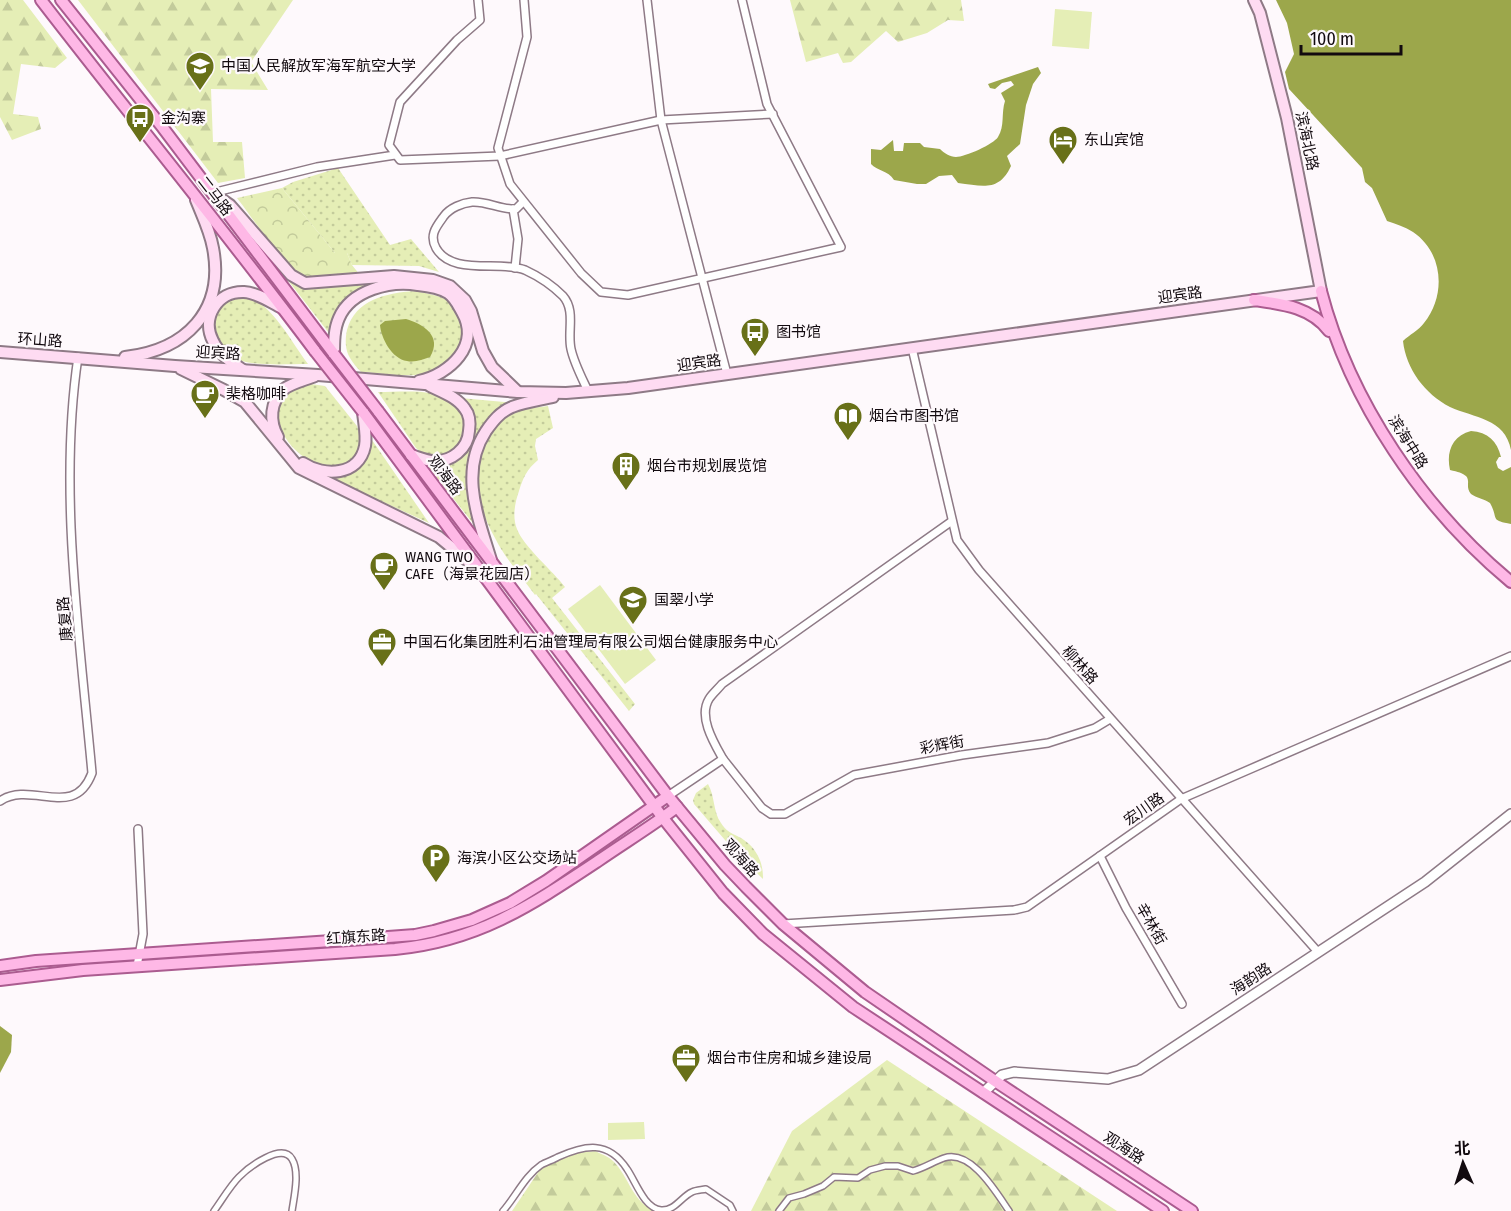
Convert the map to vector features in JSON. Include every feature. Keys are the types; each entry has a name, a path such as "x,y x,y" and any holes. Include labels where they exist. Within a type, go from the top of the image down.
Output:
{"main road":[{"name":"二马路","path":"41,0 363,412 482,573"},
{"name":"二马路","path":"62,0 378,411"},
{"name":"滨海北路","path":"1254,0 1260,13 1287,118 1321,291"},
{"path":"80,51 94,41"},
{"path":"101,359 141,355 160,350 182,337 202,317 212,294 215,267 213,244 194,194"},
{"path":"212,194 230,205 291,275 305,283 394,276 433,280 450,286 465,300 483,351 492,367 518,392"},
{"path":"334,354 334,333 342,311 348,304 370,290 400,283 431,287 448,293 464,315 468,331 462,354 454,364 429,378 407,383"},
{"name":"迎宾路","path":"78,357 518,392 566,393 628,388 1321,291"},
{"name":"滨海中路","path":"1321,291 1334,338 1349,371 1409,473 1433,504 1494,568 1511,582"},
{"path":"243,370 228,360 212,340 208,329 212,309 226,296 236,292 255,294 283,309"},
{"path":"1254,300 1288,305 1304,311 1321,321 1334,338"},
{"name":"环山路","path":"0,352 78,357"},
{"path":"175,366 245,402 299,468 439,537 482,573 655,807"},
{"path":"318,375 285,388 273,406 271,417 273,429 290,454 309,467 325,473 342,471 351,466 358,460 366,444 363,412"},
{"path":"411,455 432,461 442,461 460,452 466,445 469,435 469,417 466,409 457,400 424,383"},
{"path":"491,560 472,493 471,473 481,439 493,420 512,407 566,393"},
{"name":"观海路","path":"378,411 677,807 725,865 783,924 865,992 994,1081 1192,1211"},
{"name":"红旗东路","path":"0,966 36,961 415,935 434,931 472,920 510,903 546,881 669,796"},
{"name":"观海路","path":"655,807 723,893 762,934 853,1007 1163,1211"},
{"name":"红旗东路","path":"0,980 60,972 137,966 394,950 417,947 476,932 514,914 552,891 677,807"}],"street":[{"path":"478,0 480,20 457,40 400,102 389,145 400,160 500,156 661,120 773,114"},
{"path":"524,0 527,38 498,148 500,156 510,184 581,273 601,292 628,296 702,277 841,247 767,104 742,0"},
{"path":"647,0 661,120 727,374"},
{"path":"212,194 317,167 395,155"},
{"path":"523,202 516,209 472,202 460,205 447,212 433,231 433,243 440,256 453,262 525,270 549,284 564,298 571,312 571,348 588,391"},
{"path":"513,209 518,239 515,268"},
{"name":"柳林路","path":"912,348 957,540 978,570 1318,952"},
{"name":"康复路","path":"0,801 20,793 59,798 71,796 87,786 92,773 70,513 73,388 78,357"},
{"path":"669,796 723,759 714,744 705,717 708,701 722,684 952,521"},
{"name":"宏川路","path":"783,924 1014,910 1027,907 1181,799 1511,656"},
{"name":"彩辉街","path":"723,759 762,808 771,814 785,814 854,775 962,755 1048,743 1095,728 1110,719"},
{"name":"海韵路","path":"994,1081 1002,1075 1014,1072 1092,1079 1119,1077 1139,1070 1425,882 1511,814"},
{"path":"137,966 143,934 138,830"},
{"name":"辛林街","path":"1100,856 1126,908 1182,1004"},
{"path":"983,1093 994,1081"},
{"path":"503,1211 523,1183 541,1165 590,1146 614,1155 626,1167 650,1205 658,1210 669,1210 693,1192 706,1189 730,1205 733,1211"},
{"path":"214,1211 239,1177 268,1156 278,1153 288,1155 293,1160 295,1174 292,1211"},
{"path":"780,1211 789,1198 823,1186 834,1178 858,1178 870,1170 885,1166 898,1166 913,1171 945,1157 959,1158 972,1165 990,1184 1009,1211"}],"green space":[{"path":"0,0 23,0 67,58 55,68 21,64 13,114 38,117 41,129 12,140 0,117"},
{"path":"78,0 293,0 251,62 268,90 211,89 213,142 242,142 245,178 218,183"},
{"path":"790,0 961,0 964,21 948,20 927,33 898,42 886,31 851,62 843,63 838,53 806,62"},
{"path":"1055,9 1092,12 1089,49 1052,46"},
{"path":"338,168 390,245 411,239 439,272 419,266 352,265 347,253 335,253 282,188 293,182"},
{"path":"282,188 335,253 347,253 352,265 360,275 313,278 299,274 285,261 237,198"},
{"path":"287,279 312,288 386,280 348,297 337,311 329,333"},
{"path":"414,291 442,298 450,302 458,311 464,331 457,351 441,367 423,374 361,372 348,355 346,348 346,333 351,320 364,305 373,300"},
{"path":"247,296 265,307 274,316 308,364 248,363 233,357 225,350 215,333 215,314 220,306 229,299"},
{"path":"311,384 325,386 357,426 360,438 358,449 354,457 340,467 323,466 305,458 290,444 280,427 278,409 288,394"},
{"path":"378,392 427,392 453,401 462,410 465,421 464,433 459,443 451,452 440,456 428,455 416,448"},
{"path":"460,398 517,403 507,408 469,464 468,497 476,527 426,464 436,465 472,439"},
{"path":"548,406 553,428 536,439 538,460 528,470 521,486 516,500 515,524 525,543 565,587 552,598 635,704 629,711 508,560 489,526 480,500 477,474 479,461 494,428 504,417 512,413"},
{"path":"372,440 429,523 326,476 350,469 362,462 367,457"},
{"path":"600,585 656,660 625,684 568,609"},
{"path":"708,784 718,819 727,830 745,840 754,849 762,866 763,879 737,854 694,804 696,793"},
{"path":"887,1060 1117,1211 751,1211 792,1131"},
{"path":"644,1122 645,1139 608,1140 608,1123"},
{"path":"595,1151 613,1161 642,1203 657,1211 512,1211 541,1168 576,1153"}],"shaded area":[{"path":"1276,0 1511,0 1511,450 1508,439 1495,425 1441,402 1425,388 1413,371 1403,341 1422,326 1431,312 1438,288 1436,263 1431,251 1413,232 1387,221 1372,188 1365,182 1362,168 1289,89 1285,72 1294,54 1287,23"},
{"path":"1038,67 1041,73 1033,84 1026,105 1020,144 1007,156 1011,166 996,184 983,186 958,183 952,175 939,176 926,184 917,184 894,180 889,174 871,164 871,149 881,150 893,140 894,151 903,151 904,143 920,143 924,147 940,149 956,157 985,146 998,137 1001,128 1005,101 1001,93 1014,85 1011,81 1002,83 995,89 990,88 988,84"},
{"path":"406,319 419,324 433,337 433,350 430,357 407,361 397,356 388,347 380,325 385,321"},
{"path":"1471,431 1487,435 1497,446 1501,457 1496,462 1498,468 1503,471 1511,467 1511,524 1497,520 1490,503 1471,494 1467,477 1450,470 1449,457 1452,446 1464,433"},
{"path":"0,1026 12,1035 11,1052 0,1073"}],"place":[{"name":"中国人民解放军海军航空大学","path":"200,92"},
{"name":"金沟寨","path":"140,144"},
{"name":"东山宾馆","path":"1063,166"},
{"name":"图书馆","path":"755,358"},
{"name":"棐格咖啡","path":"205,420"},
{"name":"烟台市图书馆","path":"848,442"},
{"name":"烟台市规划展览馆","path":"626,492"},
{"name":"WANG TWO CAFE（海景花园店）","path":"384,592"},
{"name":"国翠小学","path":"633,626"},
{"name":"中国石化集团胜利石油管理局有限公司烟台健康服务中心","path":"382,668"},
{"name":"海滨小区公交场站","path":"436,884"},
{"name":"烟台市住房和城乡建设局","path":"686,1084"}]}
